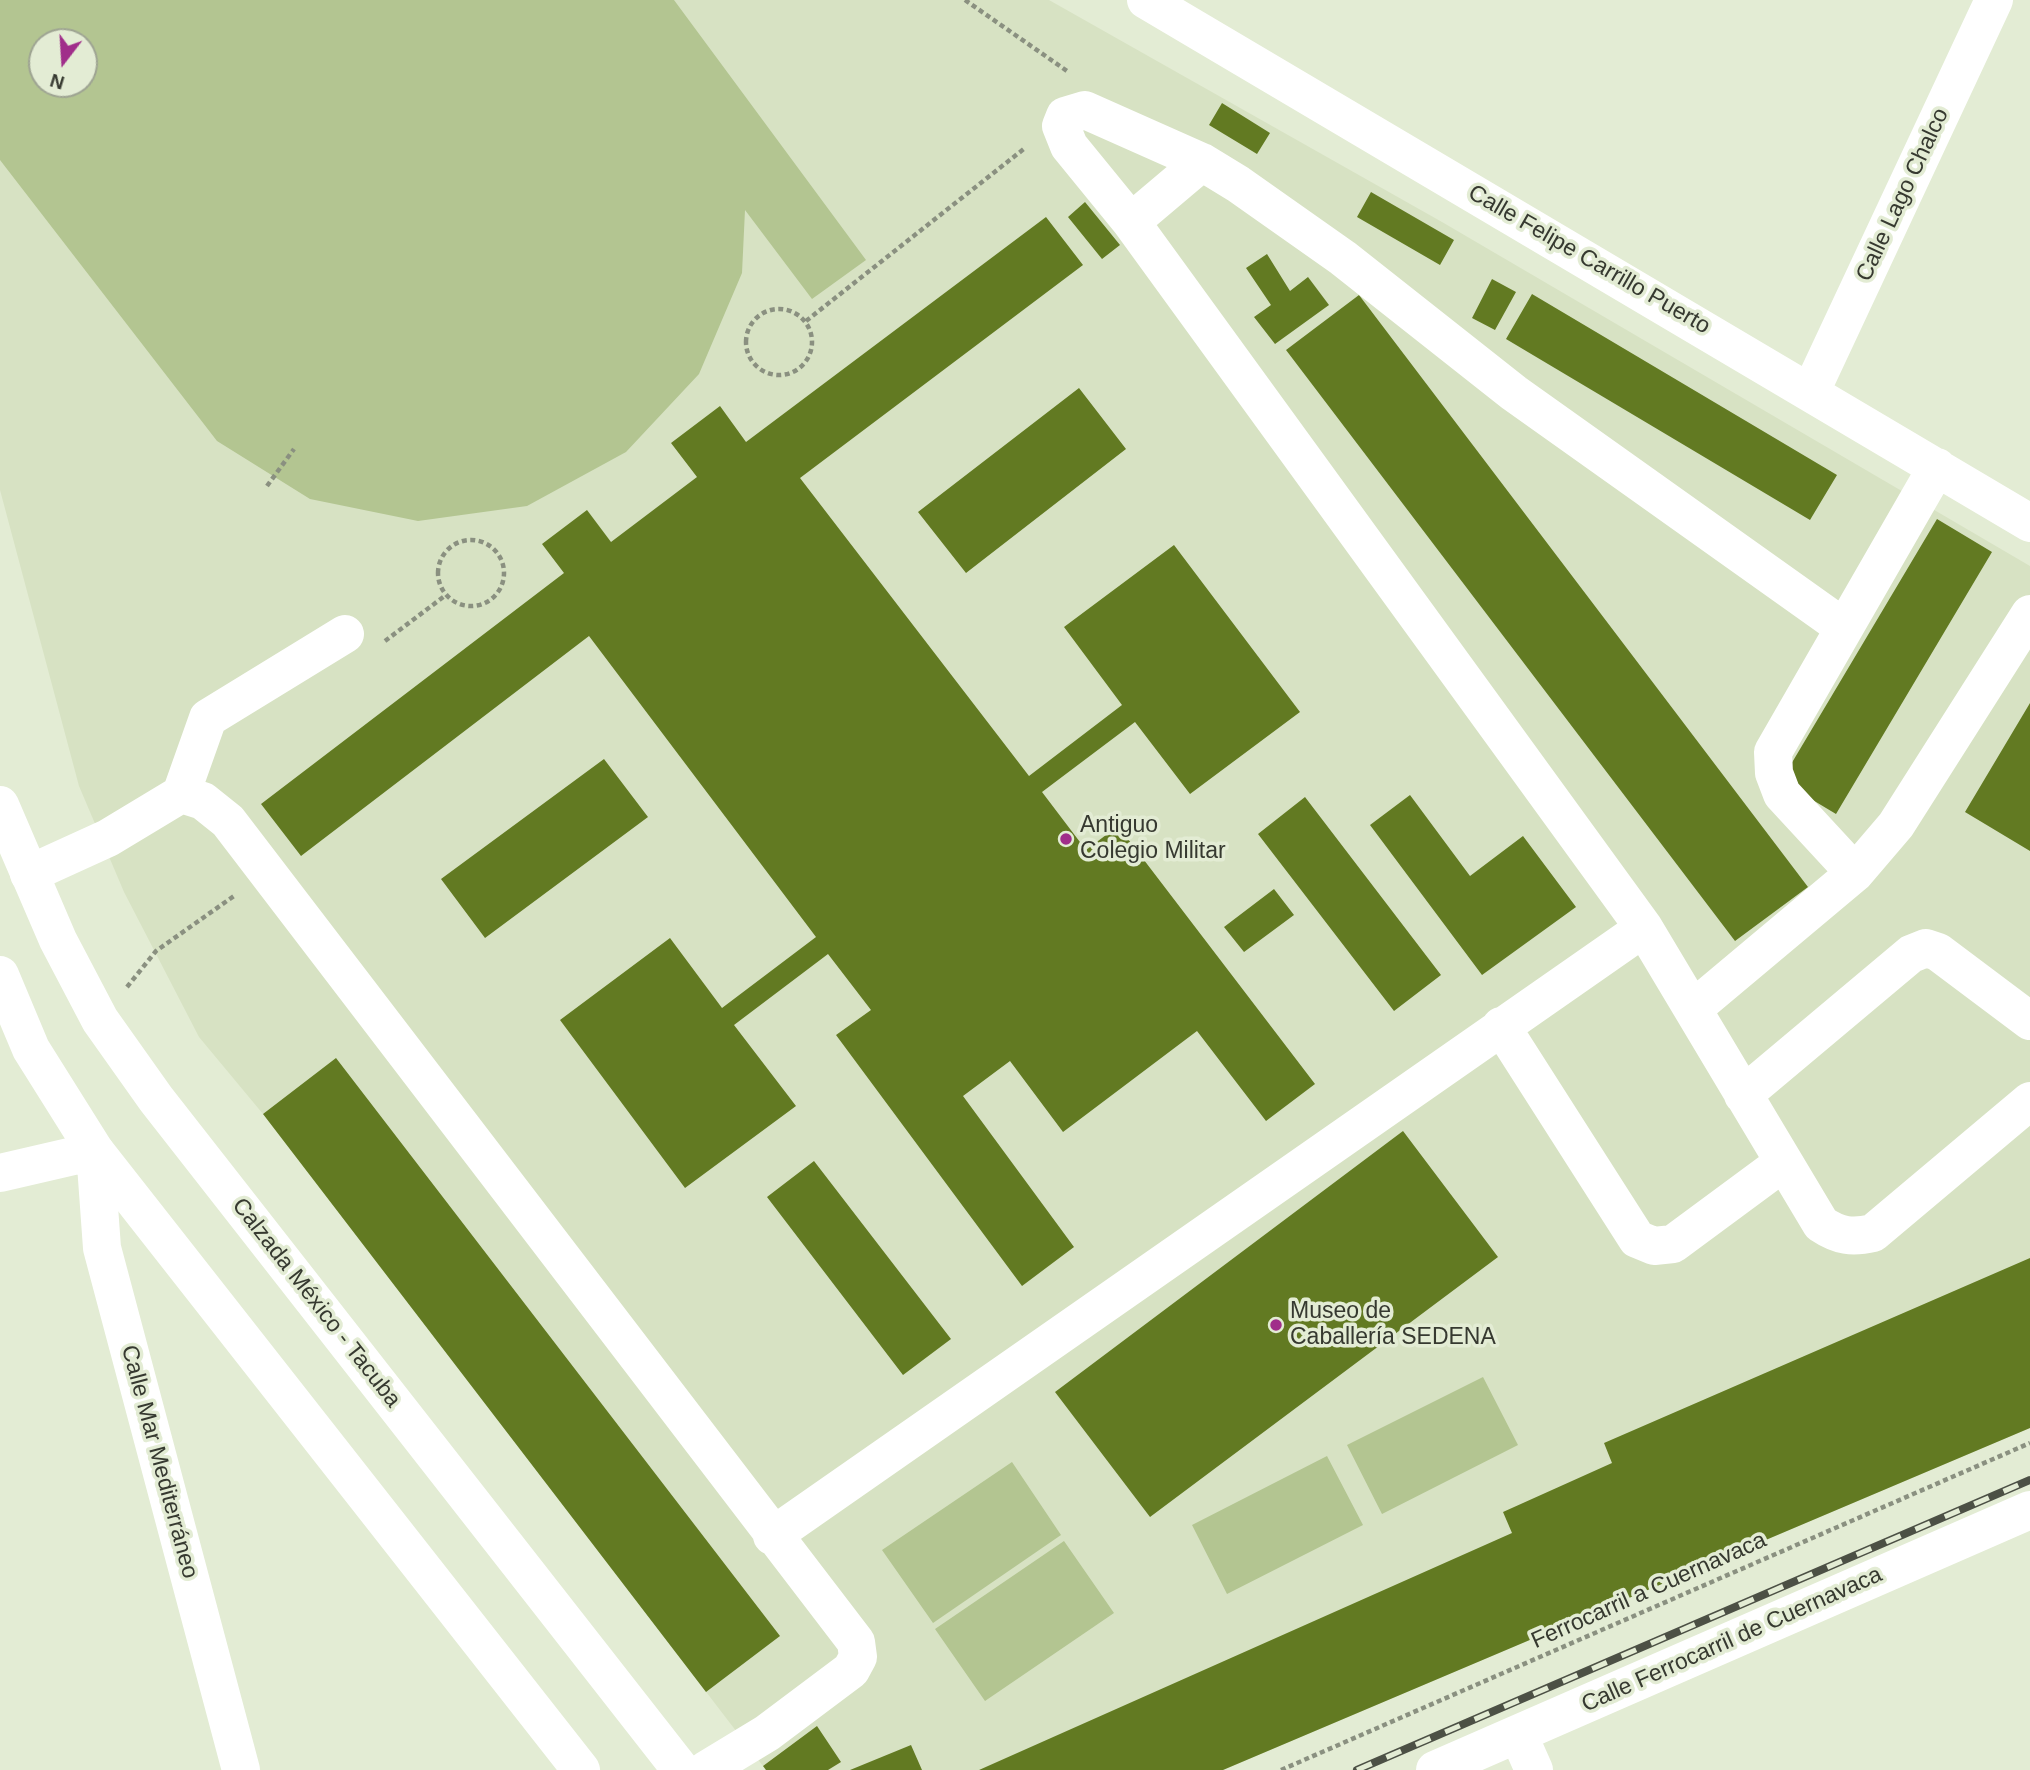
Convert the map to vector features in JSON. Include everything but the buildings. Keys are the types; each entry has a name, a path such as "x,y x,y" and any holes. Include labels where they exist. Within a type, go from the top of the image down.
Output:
{"street":[{"name":"Calle Felipe Carrillo Puerto","path":"1146,0 1195,13 2030,523"},
{"name":"Calle Lago Chalco","path":"1811,391 1994,0"},
{"path":"1843,627 1514,393 1343,258 1202,162 1085,110 1065,116 1061,126 1069,146 1131,222 1644,928 1821,1224 1835,1233 1856,1237 1873,1233 2030,1101"},
{"path":"1131,222 1202,162"},
{"path":"1855,873 1782,794 1774,774 1773,752 1937,467"},
{"path":"1694,1008 1855,873 1896,825 2030,614"},
{"path":"30,874 108,838 181,794 208,718 345,634"},
{"path":"181,794 203,801 228,821 772,1536 856,1642 858,1657 851,1670 788,1717 706,1770"},
{"name":"Calzada México - Tacuba","path":"0,805 58,940 100,1020 156,1099 681,1770"},
{"path":"772,1536 1644,928"},
{"path":"1742,1095 1911,954 1926,948 1938,952 2030,1021"},
{"path":"0,975 31,1049 95,1151 581,1770"},
{"path":"1501,1026 1637,1239 1654,1246 1673,1244 1784,1162"},
{"path":"0,1173 95,1151"},
{"name":"Calle Mar Mediterráneo","path":"95,1151 102,1248 241,1770"},
{"name":"Calle Ferrocarril de Cuernavaca","path":"1435,1770 2030,1510"},
{"path":"1518,1734 1534,1770"}],"path":[{"path":"806,321 1065,116 1067,71 965,0"},
{"path":"788,309 806,321 811,332 811,354 796,371 773,375 754,363 746,344 747,333 759,316 767,310 788,309"},
{"path":"267,486 294,449"},
{"path":"470,540 490,546 498,553 505,574 497,595 477,606 466,606 446,595 441,586 439,565 450,547 470,540"},
{"path":"100,1020 156,951 268,873"},
{"name":"Ferrocarril a Cuernavaca","path":"1281,1770 2030,1443"}],"shaded area":[{"name":"Antiguo Colegio Militar","path":"0,0 1049,0 1442,222 2030,566 2030,1428 1223,1770 766,1770 263,1114 199,1037 124,892 79,786 0,490"}],"green space":[{"path":"0,0 674,0 866,260 812,299 745,210 742,273 699,374 626,452 527,506 418,521 310,499 217,441 0,160"},
{"path":"1483,1377 1518,1445 1382,1514 1347,1445"},
{"path":"1327,1456 1363,1525 1227,1594 1192,1525"},
{"path":"1012,1462 1061,1535 933,1623 882,1550"},
{"path":"1064,1541 1114,1613 985,1701 935,1629"}],"railway":[{"path":"1357,1770 2030,1480"}],"place":[{"name":"Antiguo Colegio Militar","path":"1066,839"},
{"name":"Museo de Caballería SEDENA","path":"1276,1325"}]}
